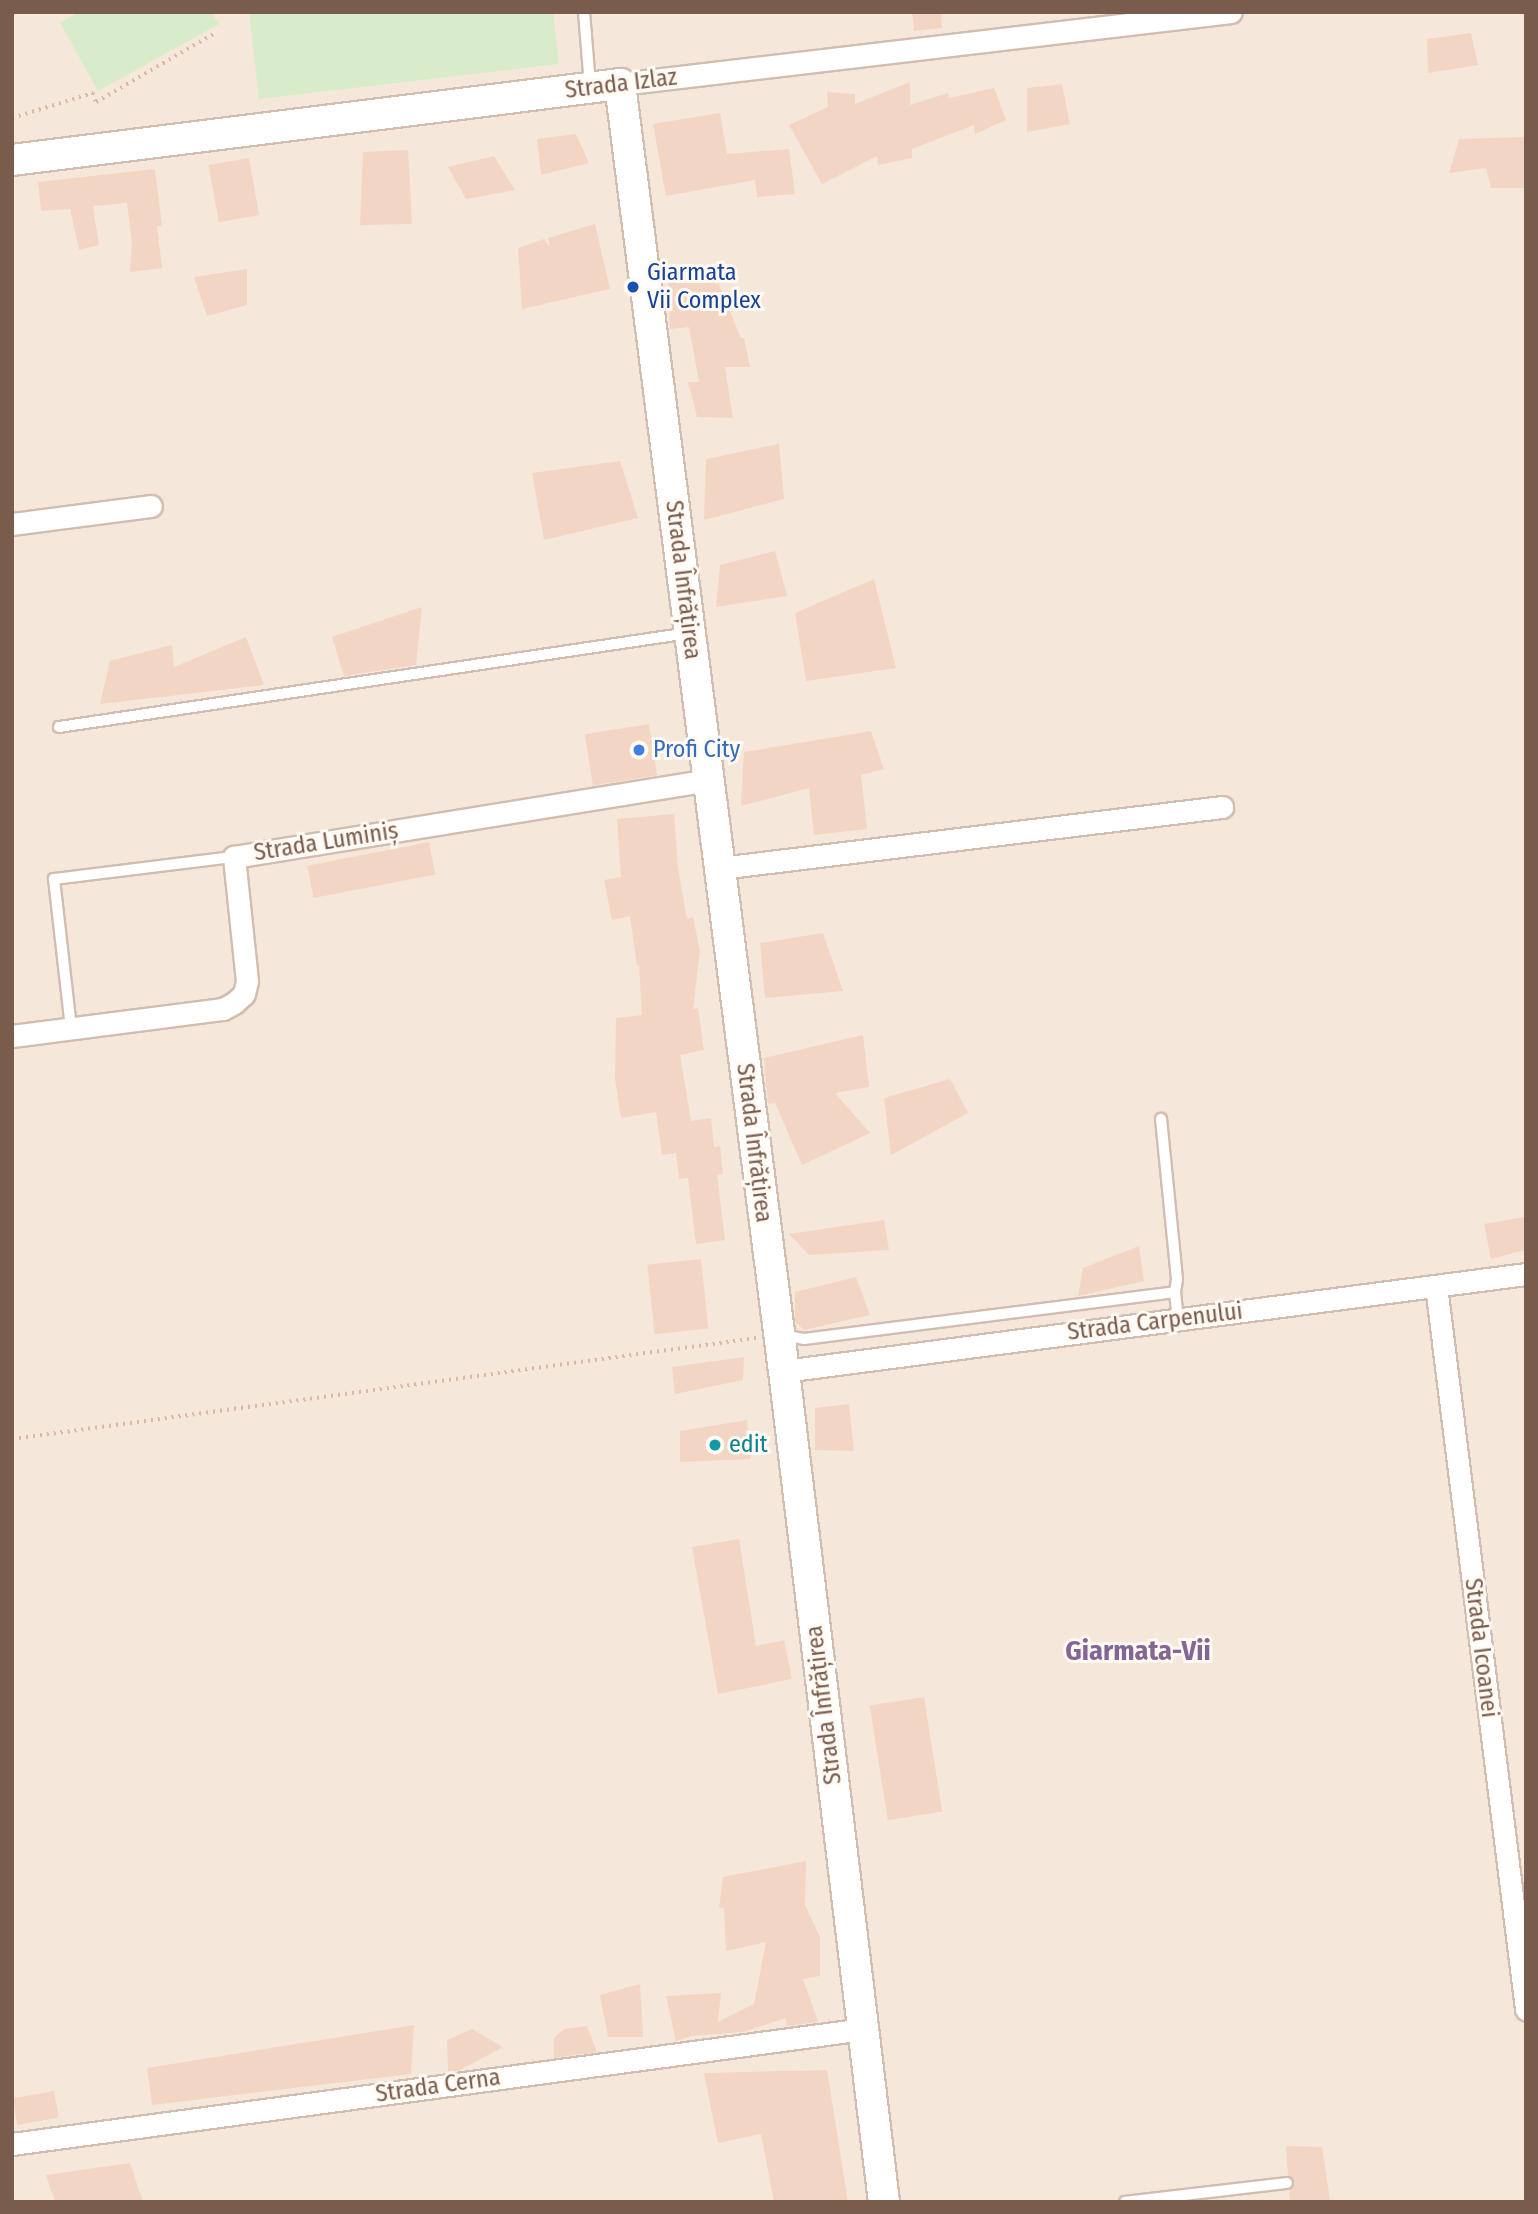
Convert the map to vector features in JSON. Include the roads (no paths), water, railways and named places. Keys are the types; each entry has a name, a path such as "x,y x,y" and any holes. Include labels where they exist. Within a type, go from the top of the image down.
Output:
{"street":[{"name":"Strada Izlaz","path":"12,160 591,87 1231,12"},
{"name":"Strada Înfrățirea","path":"620,84 784,1371 884,2202"},
{"path":"12,524 152,506"},
{"name":"Strada Luminiș","path":"12,1036 223,1009 244,994 247,981 233,857 709,780"},
{"path":"720,869 1222,807"},
{"name":"Strada Carpenului","path":"784,1371 1526,1274"},
{"name":"Strada Icoanei","path":"1436,1286 1526,2009"},
{"name":"Strada Cerna","path":"12,2144 864,2029"}],"lane":[{"path":"584,12 591,87"},
{"path":"59,727 689,632"},
{"path":"71,1028 54,879 233,857"},
{"path":"1161,1119 1177,1279 1175,1292 1178,1319"},
{"path":"779,1335 804,1339 1175,1292"},
{"path":"1125,2202 1287,2183"}],"place":[{"name":"Giarmata Vii Complex","path":"633,287"},
{"name":"Profi City","path":"639,750"},
{"name":"edit","path":"715,1445"}],"district":[{"name":"Giarmata-Vii","path":"1138,1651"}]}
